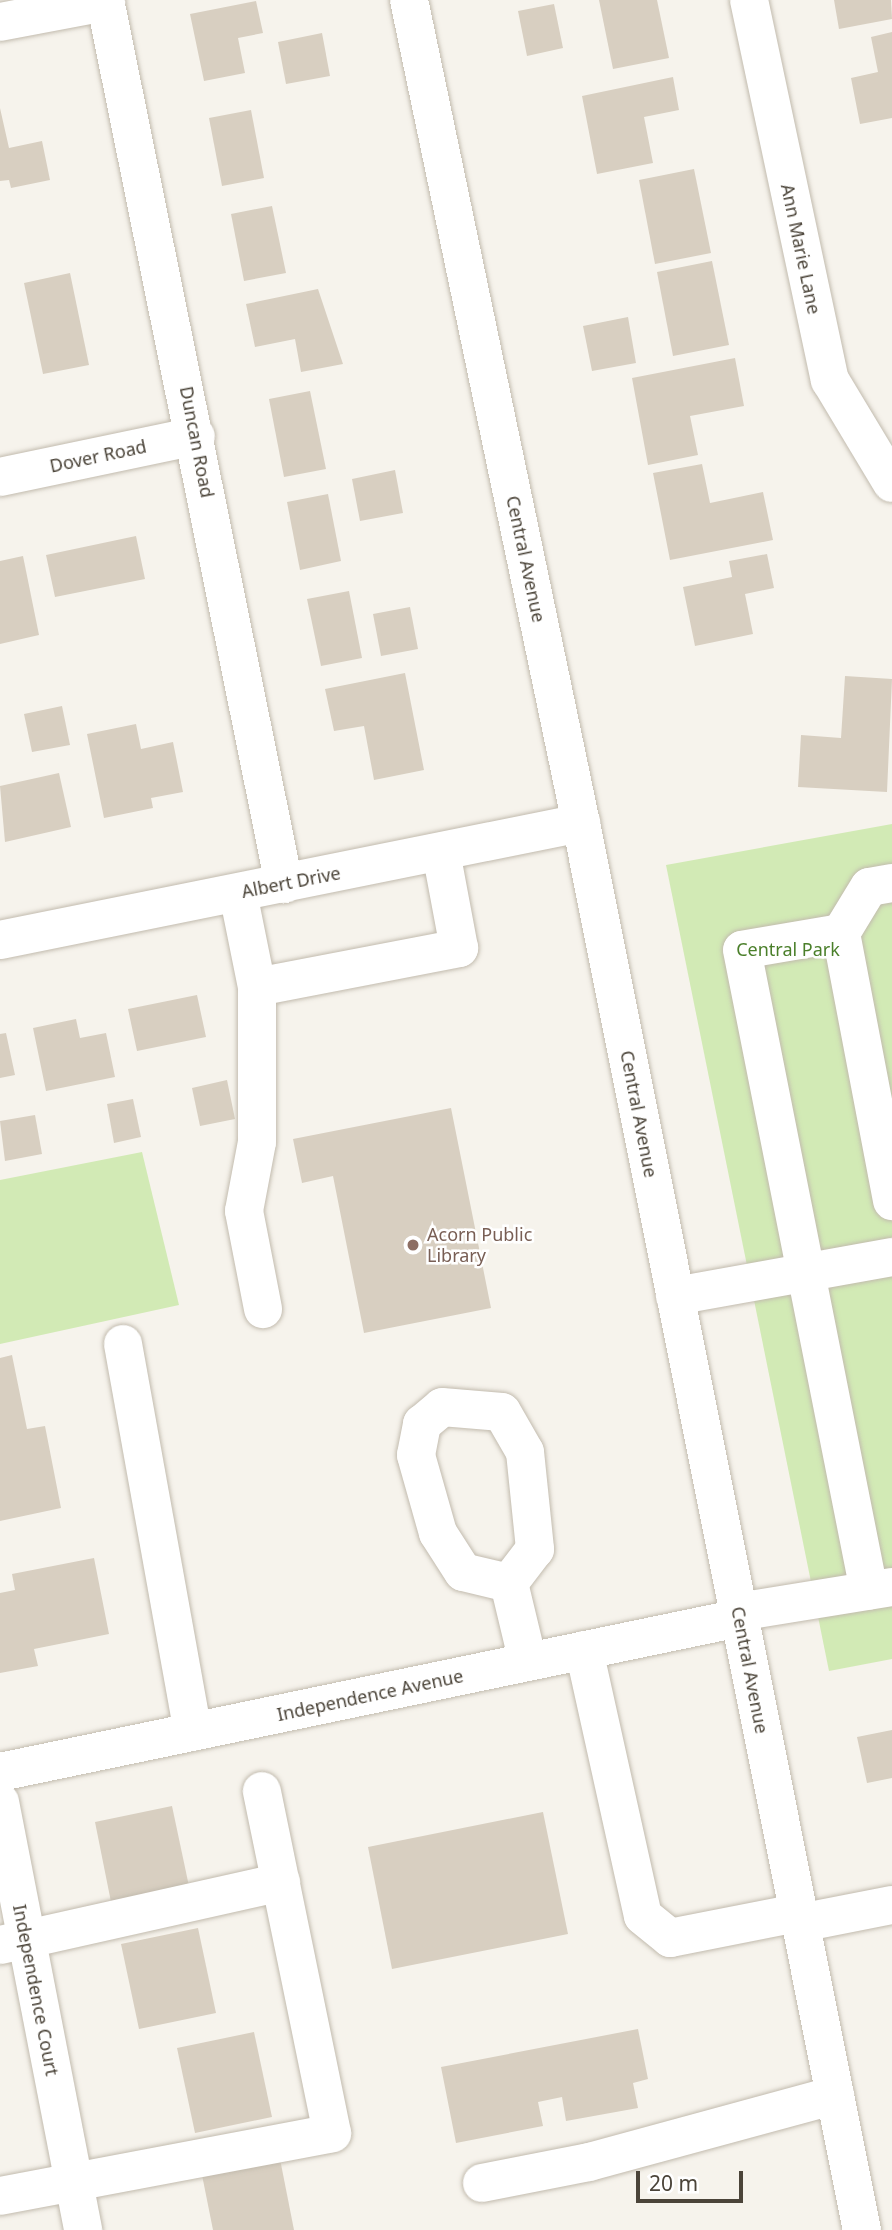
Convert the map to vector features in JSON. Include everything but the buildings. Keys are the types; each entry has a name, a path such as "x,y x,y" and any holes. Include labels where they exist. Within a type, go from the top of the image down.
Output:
{"street":[{"name":"Central Avenue","path":"409,0 581,823 862,2230"},
{"name":"Ann Marie Lane","path":"749,0 830,380 892,483"},
{"path":"0,22 105,1"},
{"name":"Duncan Road","path":"105,1 196,436 284,884"},
{"name":"Dover Road","path":"0,477 196,436"},
{"name":"Albert Drive","path":"0,940 581,823"},
{"path":"257,988 459,948 441,852"},
{"path":"892,883 869,887 841,933 892,1201"},
{"path":"238,893 257,988 257,1142 244,1211 263,1309"},
{"path":"841,933 743,950 806,1273 881,1589"},
{"path":"676,1297 892,1257"},
{"path":"123,1344 193,1732"},
{"path":"509,1584 528,1662"},
{"name":"Independence Avenue","path":"0,1772 528,1662 739,1615 881,1589"},
{"path":"584,1650 643,1916 670,1938 892,1905"},
{"path":"0,2196 73,2178 332,2133 262,1791"},
{"name":"Independence Court","path":"0,1802 13,1942 73,2178 83,2230"},
{"path":"13,1942 281,1882"},
{"path":"482,2183 589,2162 835,2095"}],"green space":[{"name":"Central Park","path":"892,824 892,1659 829,1671 666,865"},
{"path":"142,1152 179,1305 0,1344 0,1180"}],"place":[{"name":"Acorn Public Library","path":"413,1245"}]}
